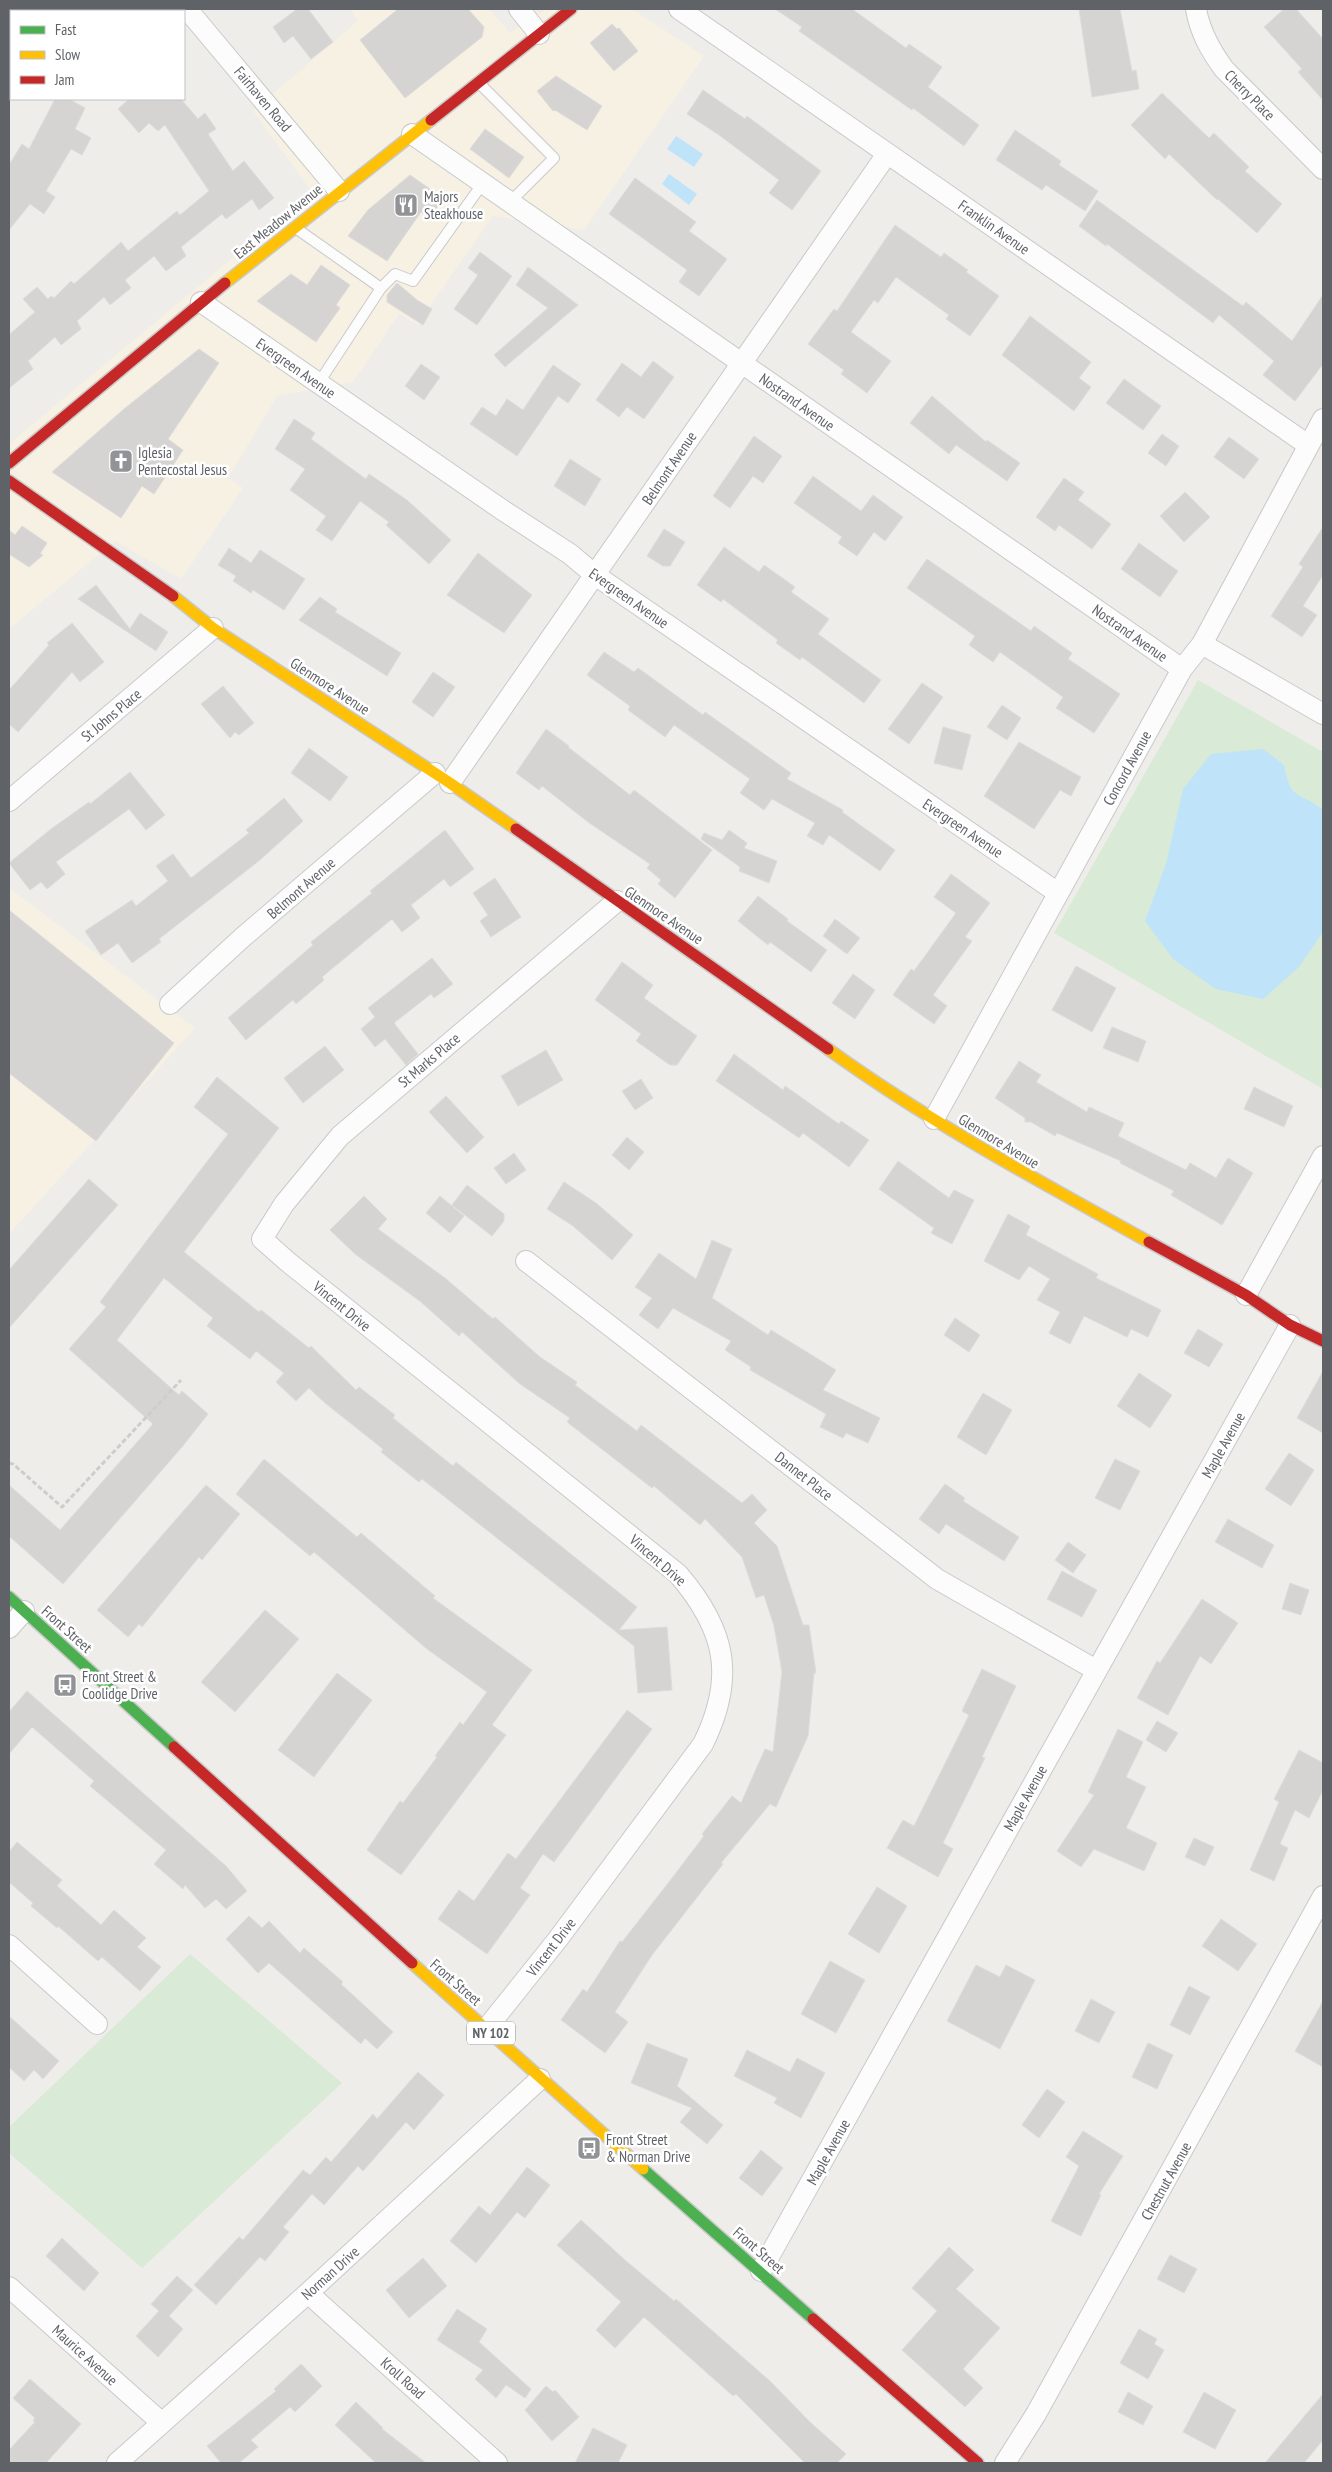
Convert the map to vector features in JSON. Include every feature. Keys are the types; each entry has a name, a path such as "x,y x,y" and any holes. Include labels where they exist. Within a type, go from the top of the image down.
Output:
{"street":[{"name":"Fairhaven Road","path":"185,9 192,14 339,191"},
{"path":"519,9 539,34"},
{"name":"East Meadow Avenue","path":"9,463 200,302 571,9"},
{"name":"Franklin Avenue","path":"679,9 1308,445"},
{"name":"Cherry Place","path":"1196,9 1199,27 1213,54 1224,69 1323,169"},
{"name":"Nostrand Avenue","path":"412,134 1182,669"},
{"name":"Belmont Avenue","path":"170,1004 243,937 442,778 595,575 887,154"},
{"name":"Evergreen Avenue","path":"200,302 501,509 570,554 595,575 1058,893"},
{"name":"Concord Avenue","path":"934,1119 1182,669 1202,644 1323,419"},
{"name":"Glenmore Avenue","path":"9,481 188,607 213,628 442,778 742,986 863,1074 989,1154 1246,1295 1271,1310 1290,1325 1323,1341"},
{"name":"St Johns Place","path":"9,801 213,628"},
{"path":"1202,644 1323,714"},
{"name":"St Marks Place","path":"262,1239 284,1204 340,1136 618,901"},
{"path":"1246,1295 1323,1156"},
{"name":"Vincent Drive","path":"262,1239 678,1574 700,1599 718,1637 722,1658 722,1691 714,1723 704,1744 558,1939 486,2029"},
{"name":"Dannet Place","path":"526,1261 937,1579 1096,1670"},
{"name":"Maple Avenue","path":"761,2271 1290,1325"},
{"name":"Front Street","path":"9,1597 392,1947 978,2463"},
{"path":"9,1628 24,1611"},
{"name":"Chestnut Avenue","path":"1005,2463 1036,2414 1323,1896"},
{"path":"9,1945 97,2024"},
{"name":"Norman Drive","path":"117,2463 308,2293 540,2079"},
{"name":"Maurice Avenue","path":"9,2287 162,2423"},
{"name":"Kroll Road","path":"308,2293 497,2463"}],"lane":[{"path":"478,82 554,158 510,202"},
{"path":"318,384 381,288 395,274 413,281 483,184"},
{"path":"294,228 381,288"}],"path":[{"path":"9,1463 13,1464 62,1507 181,1380"}],"shaded area":[{"path":"350,9 489,9 510,33 546,9 632,9 704,56 584,230 493,216 417,324 399,314 353,382 277,396 228,478 243,488 181,579 115,541 9,629 9,444 312,192 253,111 358,21"},
{"path":"9,888 195,1028 9,1234"}],"green space":[{"path":"1198,680 1323,752 1323,1089 1054,933"},
{"path":"190,1954 342,2083 142,2268 9,2153 9,2127"}],"water":[{"path":"676,136 703,154 694,167 667,149"},
{"path":"669,174 697,194 689,205 662,184"},
{"path":"1263,749 1284,765 1293,791 1323,810 1323,932 1299,967 1263,999 1216,989 1173,959 1145,921 1166,864 1183,789 1211,754"}],"building":[{"path":"297,9 308,9 333,42 311,59 293,36 284,43 273,27"},
{"path":"398,9 468,9 484,27 482,37 405,98 360,40"},
{"path":"775,9 852,9 906,48 909,44 942,67 928,87 979,125 964,146 913,108 912,110 799,31 802,27"},
{"path":"1079,9 1120,9 1132,71 1136,70 1139,89 1092,97"},
{"path":"1284,9 1296,9 1323,39 1323,100 1298,72 1302,69 1264,27"},
{"path":"612,24 617,29 619,28 638,51 614,71 590,43"},
{"path":"556,76 602,106 587,130 555,110 553,111 537,91"},
{"path":"703,90 745,119 747,116 821,171 792,210 769,193 779,180 719,135 687,114"},
{"path":"1162,93 1209,138 1214,133 1249,167 1245,171 1282,204 1257,233 1217,200 1169,154 1165,159 1131,125"},
{"path":"54,100 71,100 85,108 75,129 91,138 82,155 71,149 46,191 55,197 44,214 30,204 9,230 9,165 22,144 29,149"},
{"path":"128,100 182,100 198,119 205,113 216,129 208,134 233,171 244,161 274,198 259,210 252,199 226,219 222,214 181,247 186,256 166,271 154,256 125,280 131,288 110,305 104,297 77,321 81,329 61,345 55,337 28,361 33,369 9,388 9,332 10,334 35,312 23,299 37,287 48,299 51,296 54,298 71,281 74,284 121,242 128,251 177,211 180,215 209,191 165,125 158,131 149,123 139,133 118,109"},
{"path":"485,129 524,157 509,178 470,149"},
{"path":"1015,130 1061,161 1059,165 1098,191 1085,211 1046,185 1042,190 996,160"},
{"name":"Majors Steakhouse","path":"410,175 443,198 430,218 421,212 387,261 348,236 368,210"},
{"path":"635,178 696,222 689,231 727,259 699,296 679,282 687,270 609,214"},
{"path":"1097,200 1243,306 1246,302 1292,341 1323,295 1323,364 1295,401 1263,375 1274,361 1219,315 1213,323 1107,244 1106,246 1079,226"},
{"path":"895,225 941,257 944,253 999,296 970,336 946,319 949,315 896,277 878,303 874,300 851,332 891,361 867,393 841,374 844,370 808,344 834,309 837,311"},
{"path":"480,252 512,276 477,325 454,309 478,275 468,268"},
{"path":"321,265 350,285 336,305 340,308 316,342 257,301 291,274 307,285"},
{"path":"528,267 578,305 505,367 494,355 548,308 516,285"},
{"path":"397,283 417,300 432,309 423,325 387,302 387,295"},
{"path":"1030,316 1091,362 1079,378 1091,387 1074,411 1002,355"},
{"name":"Iglesia Pentecostal Jesus","path":"199,349 219,363 168,439 183,450 154,494 142,486 121,518 52,472 124,409"},
{"path":"653,361 674,377 644,419 627,407 619,417 596,400 622,363 641,377"},
{"path":"421,364 440,377 424,400 405,386"},
{"path":"553,365 581,384 568,403 558,396 517,456 470,424 482,407 496,416 507,399 523,410"},
{"path":"1124,379 1161,406 1143,430 1106,403"},
{"path":"932,396 986,442 987,440 1020,463 1007,481 956,445 949,454 910,423"},
{"path":"294,419 315,433 311,439 366,479 369,474 407,500 451,540 429,564 386,525 389,522 360,501 332,541 316,530 326,516 290,490 305,469 275,449"},
{"path":"1162,434 1179,446 1166,466 1148,453"},
{"path":"754,436 782,456 763,483 753,476 730,508 713,496"},
{"path":"1229,437 1259,459 1244,479 1214,457"},
{"path":"570,459 601,479 585,506 554,486"},
{"path":"813,476 861,511 873,495 903,517 885,541 874,532 857,556 838,543 842,537 794,503"},
{"path":"1064,478 1084,492 1078,500 1111,524 1092,549 1059,525 1055,531 1036,517"},
{"path":"1185,492 1210,517 1184,542 1160,516"},
{"path":"22,526 47,543 40,554 43,555 29,567 9,554 9,530 15,535"},
{"path":"1323,527 1323,575 1303,606 1317,615 1302,637 1271,616 1303,567 1299,564"},
{"path":"664,529 685,542 670,566 663,566 647,556"},
{"path":"1139,543 1178,571 1160,597 1121,569"},
{"path":"724,547 759,572 764,565 795,587 791,592 829,619 818,634 881,680 864,703 802,657 800,660 776,643 778,640 723,599 721,602 697,585"},
{"path":"229,548 251,563 260,550 305,579 284,610 253,590 251,593 233,581 236,576 218,565"},
{"path":"478,553 532,595 504,633 447,595"},
{"path":"927,559 1031,631 1034,626 1072,653 1068,659 1120,694 1094,733 1056,708 1063,697 1000,652 993,662 969,645 975,636 907,588"},
{"path":"96,585 130,629 140,613 168,632 156,651 78,599"},
{"path":"320,597 337,609 335,612 401,653 387,676 299,620"},
{"path":"72,623 104,662 80,682 72,672 18,732 9,724 9,690 49,645 47,643"},
{"path":"604,652 634,672 638,668 703,715 705,712 791,773 787,779 843,810 842,812 895,850 880,871 829,835 823,845 807,836 815,823 772,799 764,810 740,793 750,779 674,725 665,737 628,710 630,706 587,675"},
{"path":"433,672 455,687 433,717 412,702"},
{"path":"922,683 943,697 909,744 888,729"},
{"path":"223,686 254,723 239,735 235,732 230,738 201,704"},
{"path":"1002,705 1021,718 1007,740 987,727"},
{"path":"943,727 971,735 962,770 934,763"},
{"path":"546,729 630,795 634,790 712,850 675,898 658,884 661,880 647,868 650,864 588,822 542,786 539,790 516,773"},
{"path":"1019,742 1081,777 1071,796 1060,790 1034,829 984,796"},
{"path":"309,748 348,777 330,801 291,773"},
{"path":"130,772 165,815 146,830 129,809 56,862 65,874 47,889 41,882 30,890 9,863 51,829 89,802 90,804"},
{"path":"284,798 303,821 260,860 159,939 161,942 132,963 118,943 101,955 85,931 132,900 136,906 168,881 156,866 173,854 191,878 249,833 246,830"},
{"path":"445,830 474,869 450,887 444,879 411,905 420,918 402,932 392,919 322,977 324,980 296,1004 293,1000 246,1040 228,1018 313,945 311,942 372,893 370,891"},
{"path":"729,830 747,843 744,848 777,861 769,883 739,871 740,867 701,839 704,833 722,840"},
{"path":"951,874 990,903 965,937 972,941 933,995 947,1006 934,1024 893,995 911,969 914,971 956,913 934,897"},
{"path":"495,878 521,917 491,937 480,921 488,915 473,893"},
{"path":"758,896 788,919 787,921 827,950 811,972 770,942 768,945 738,921"},
{"path":"9,910 174,1043 96,1141 9,1073"},
{"path":"835,919 860,938 847,954 823,936"},
{"path":"432,958 453,984 434,998 431,994 394,1023 418,1054 406,1065 385,1039 375,1047 361,1029 375,1017 368,1008"},
{"path":"622,962 653,985 644,998 697,1036 677,1065 670,1065 636,1041 641,1034 595,1000"},
{"path":"1076,966 1116,988 1092,1032 1052,1010"},
{"path":"853,974 875,990 855,1019 832,1003"},
{"path":"1112,1027 1146,1041 1138,1062 1103,1048"},
{"path":"325,1046 344,1070 303,1103 284,1078"},
{"path":"546,1050 563,1080 518,1106 501,1076"},
{"path":"734,1054 783,1090 785,1086 839,1124 841,1121 869,1140 849,1167 803,1133 799,1138 716,1081"},
{"path":"1019,1061 1041,1075 1036,1082 1087,1112 1089,1107 1124,1123 1118,1136 1186,1170 1190,1163 1216,1178 1228,1158 1253,1173 1222,1225 1171,1195 1174,1191 1120,1163 1121,1161 1057,1133 1055,1136 1031,1122 1025,1122 1025,1118 995,1098"},
{"path":"217,1077 279,1128 184,1252 259,1312 261,1310 309,1348 311,1346 356,1390 359,1387 395,1415 393,1418 453,1466 456,1462 637,1607 619,1630 667,1627 672,1690 638,1693 634,1646 422,1479 419,1482 381,1452 383,1449 309,1388 296,1401 276,1382 284,1373 256,1351 250,1359 207,1326 213,1318 164,1278 117,1340 179,1395 182,1391 208,1414 182,1447 63,1584 9,1536 9,1485 60,1530 153,1424 69,1349 106,1307 100,1302 228,1134 194,1107"},
{"path":"641,1079 653,1098 635,1110 622,1091"},
{"path":"1254,1087 1293,1106 1284,1127 1244,1109"},
{"path":"446,1096 484,1137 467,1153 429,1112"},
{"path":"627,1137 644,1152 629,1170 612,1155"},
{"path":"514,1153 526,1170 506,1184 494,1168"},
{"path":"898,1161 949,1198 954,1190 974,1200 952,1244 931,1233 934,1228 879,1189"},
{"path":"89,1179 118,1205 9,1328 9,1270"},
{"path":"564,1182 596,1203 633,1235 612,1260 573,1226 547,1209"},
{"path":"467,1185 504,1214 504,1221 492,1236 452,1205"},
{"path":"364,1196 387,1219 378,1229 445,1278 493,1319 495,1317 540,1357 577,1382 575,1385 637,1431 641,1425 742,1503 752,1494 767,1510 754,1523 777,1546 803,1625 809,1625 816,1673 814,1673 808,1736 776,1807 770,1804 721,1863 723,1864 652,1955 615,2012 628,2022 605,2053 561,2020 583,1989 587,1992 620,1941 622,1942 669,1882 704,1836 702,1834 732,1796 741,1803 765,1749 773,1752 782,1672 774,1626 764,1595 756,1598 742,1557 705,1519 700,1525 654,1486 652,1488 567,1422 570,1418 520,1384 462,1332 459,1336 421,1302 355,1254 330,1230"},
{"path":"440,1196 464,1216 450,1233 426,1213"},
{"path":"1008,1214 1030,1226 1026,1235 1098,1274 1096,1278 1161,1310 1148,1337 1131,1329 1127,1337 1084,1316 1070,1344 1049,1333 1060,1312 1037,1300 1050,1279 1029,1266 1019,1280 984,1261"},
{"path":"712,1240 732,1249 712,1298 768,1335 771,1330 836,1370 823,1390 880,1418 868,1443 846,1433 843,1438 820,1427 826,1414 750,1370 751,1367 725,1350 731,1341 673,1308 658,1329 639,1315 652,1298 635,1287 659,1253 696,1279"},
{"path":"955,1318 980,1335 969,1352 944,1335"},
{"path":"1198,1329 1223,1344 1209,1367 1184,1353"},
{"path":"1323,1371 1323,1433 1297,1418"},
{"path":"1139,1373 1172,1395 1150,1428 1117,1406"},
{"path":"983,1393 1012,1410 986,1455 957,1437"},
{"path":"1289,1453 1314,1470 1291,1506 1265,1489"},
{"path":"264,1459 357,1537 361,1533 435,1596 433,1598 532,1670 492,1725 506,1735 401,1875 367,1850 400,1801 403,1803 460,1722 463,1725 487,1692 427,1649 314,1552 310,1556 236,1494"},
{"path":"1115,1459 1140,1471 1120,1510 1095,1498"},
{"path":"945,1484 965,1498 963,1501 1019,1537 1004,1561 946,1524 939,1534 919,1519"},
{"path":"206,1485 240,1514 202,1560 199,1557 142,1627 139,1624 128,1637 97,1610"},
{"path":"1228,1519 1274,1545 1262,1568 1215,1542"},
{"path":"1068,1542 1086,1555 1073,1573 1055,1560"},
{"path":"1062,1571 1097,1590 1082,1617 1047,1599"},
{"path":"1290,1583 1309,1590 1301,1615 1282,1609"},
{"path":"1202,1599 1238,1623 1211,1664 1200,1656 1168,1715 1137,1698 1157,1661 1160,1663"},
{"path":"265,1610 299,1639 235,1712 201,1682"},
{"path":"982,1669 1016,1686 982,1757 985,1758 943,1843 953,1849 938,1877 887,1848 903,1820 914,1826 969,1715 962,1711"},
{"path":"337,1673 372,1700 314,1777 278,1750"},
{"path":"27,1691 226,1866 247,1891 226,1909 216,1899 205,1908 185,1885 183,1889 154,1864 166,1850 90,1786 94,1781 32,1727 9,1754 9,1712"},
{"path":"627,1710 652,1729 554,1862 543,1854 520,1888 530,1895 487,1954 438,1919 459,1890 474,1901 508,1853 516,1859"},
{"path":"1157,1721 1178,1733 1166,1752 1146,1740"},
{"path":"1118,1729 1143,1742 1126,1777 1146,1787 1126,1828 1157,1843 1144,1871 1094,1849 1081,1867 1057,1851 1094,1795 1088,1792"},
{"path":"1299,1750 1323,1763 1323,1790 1309,1818 1295,1810 1280,1844 1288,1848 1274,1881 1250,1870 1279,1802 1274,1799"},
{"path":"1194,1838 1214,1847 1205,1866 1185,1857"},
{"path":"17,1842 62,1880 57,1886 101,1925 114,1910 146,1938 137,1947 161,1967 140,1991 102,1957 98,1961 58,1926 57,1928 31,1906 33,1903 9,1882 9,1852"},
{"path":"877,1887 907,1906 879,1953 848,1934"},
{"path":"249,1916 262,1928 269,1921 300,1953 304,1948 343,1982 341,1984 393,2032 377,2049 365,2038 361,2044 269,1963 258,1973 226,1939"},
{"path":"1221,1919 1257,1944 1238,1971 1202,1946"},
{"path":"830,1961 865,1980 836,2033 801,2014"},
{"path":"976,1965 1000,1977 1006,1965 1035,1980 1000,2049 947,2021"},
{"path":"1189,1986 1210,1997 1190,2035 1170,2025"},
{"path":"1091,1999 1115,2012 1099,2043 1075,2031"},
{"path":"1323,2001 1323,2067 1295,2051"},
{"path":"9,2016 59,2061 43,2079 34,2070 24,2081 9,2067"},
{"path":"647,2043 688,2059 677,2086 723,2125 707,2144 680,2122 692,2108 631,2083"},
{"path":"1148,2043 1173,2055 1157,2089 1132,2077"},
{"path":"747,2050 790,2072 797,2058 825,2073 801,2118 774,2103 777,2098 734,2076"},
{"path":"418,2072 444,2095 414,2130 406,2122 363,2171 358,2166 324,2205 312,2194 283,2227 289,2232 265,2261 260,2257 216,2305 194,2285 239,2237 243,2240 303,2170 310,2175 326,2157 331,2162 373,2114 377,2119"},
{"path":"1047,2089 1065,2102 1039,2138 1022,2125"},
{"path":"1083,2131 1123,2156 1099,2194 1101,2195 1081,2236 1051,2221 1079,2166 1066,2157"},
{"path":"761,2150 783,2168 762,2196 739,2178"},
{"path":"527,2167 550,2185 525,2218 517,2212 476,2263 450,2241 479,2206 490,2215"},
{"path":"581,2220 625,2260 674,2301 676,2299 770,2381 811,2423 846,2454 837,2463 805,2463 736,2394 733,2396 644,2317 615,2348 596,2330 621,2302 557,2245"},
{"path":"62,2238 99,2273 84,2291 46,2256"},
{"path":"949,2247 974,2270 956,2289 1000,2328 963,2369 983,2388 965,2407 902,2350 937,2311 912,2288"},
{"path":"1170,2255 1197,2269 1184,2293 1157,2279"},
{"path":"423,2258 447,2286 409,2318 386,2290"},
{"path":"177,2276 193,2290 169,2316 183,2329 158,2357 136,2336 159,2311 151,2304"},
{"path":"457,2309 487,2329 479,2342 531,2389 525,2398 506,2385 496,2398 475,2379 483,2370 437,2340"},
{"path":"1139,2329 1157,2339 1154,2344 1164,2350 1148,2379 1120,2363"},
{"path":"301,2364 322,2386 295,2412 290,2407 251,2440 258,2447 239,2463 221,2463 207,2446 276,2391 274,2389"},
{"path":"30,2379 81,2424 46,2463 9,2463 9,2450 35,2422 33,2421 35,2418 13,2398"},
{"path":"546,2386 553,2392 555,2390 579,2417 552,2441 525,2410"},
{"path":"1128,2392 1153,2406 1143,2425 1118,2412"},
{"path":"1204,2392 1236,2410 1215,2449 1183,2432"},
{"path":"1323,2394 1323,2440 1304,2463 1265,2463"},
{"path":"356,2402 382,2429 426,2463 376,2463 335,2425"},
{"path":"593,2428 627,2445 618,2463 575,2463"}],"traffic: fast":[{"path":"9,1597 174,1747"},
{"path":"643,2169 813,2319"}],"traffic: slow":[{"path":"225,283 431,120"},
{"path":"173,596 213,628 450,783 516,829"},
{"path":"828,1049 866,1076 945,1126 1149,1242"},
{"path":"412,1963 643,2169"}],"traffic: jam":[{"path":"431,120 571,9"},
{"path":"9,463 225,283"},
{"path":"9,481 173,596"},
{"path":"516,829 828,1049"},
{"path":"1149,1242 1246,1295 1290,1325 1323,1341"},
{"path":"174,1747 412,1963"},
{"path":"813,2319 978,2463"}],"place":[{"name":"Majors Steakhouse","path":"406,205"},
{"name":"Iglesia Pentecostal Jesus","path":"121,461"},
{"name":"Front Street & Coolidge Drive","path":"65,1685"},
{"name":"Front Street & Norman Drive","path":"589,2148"}]}
